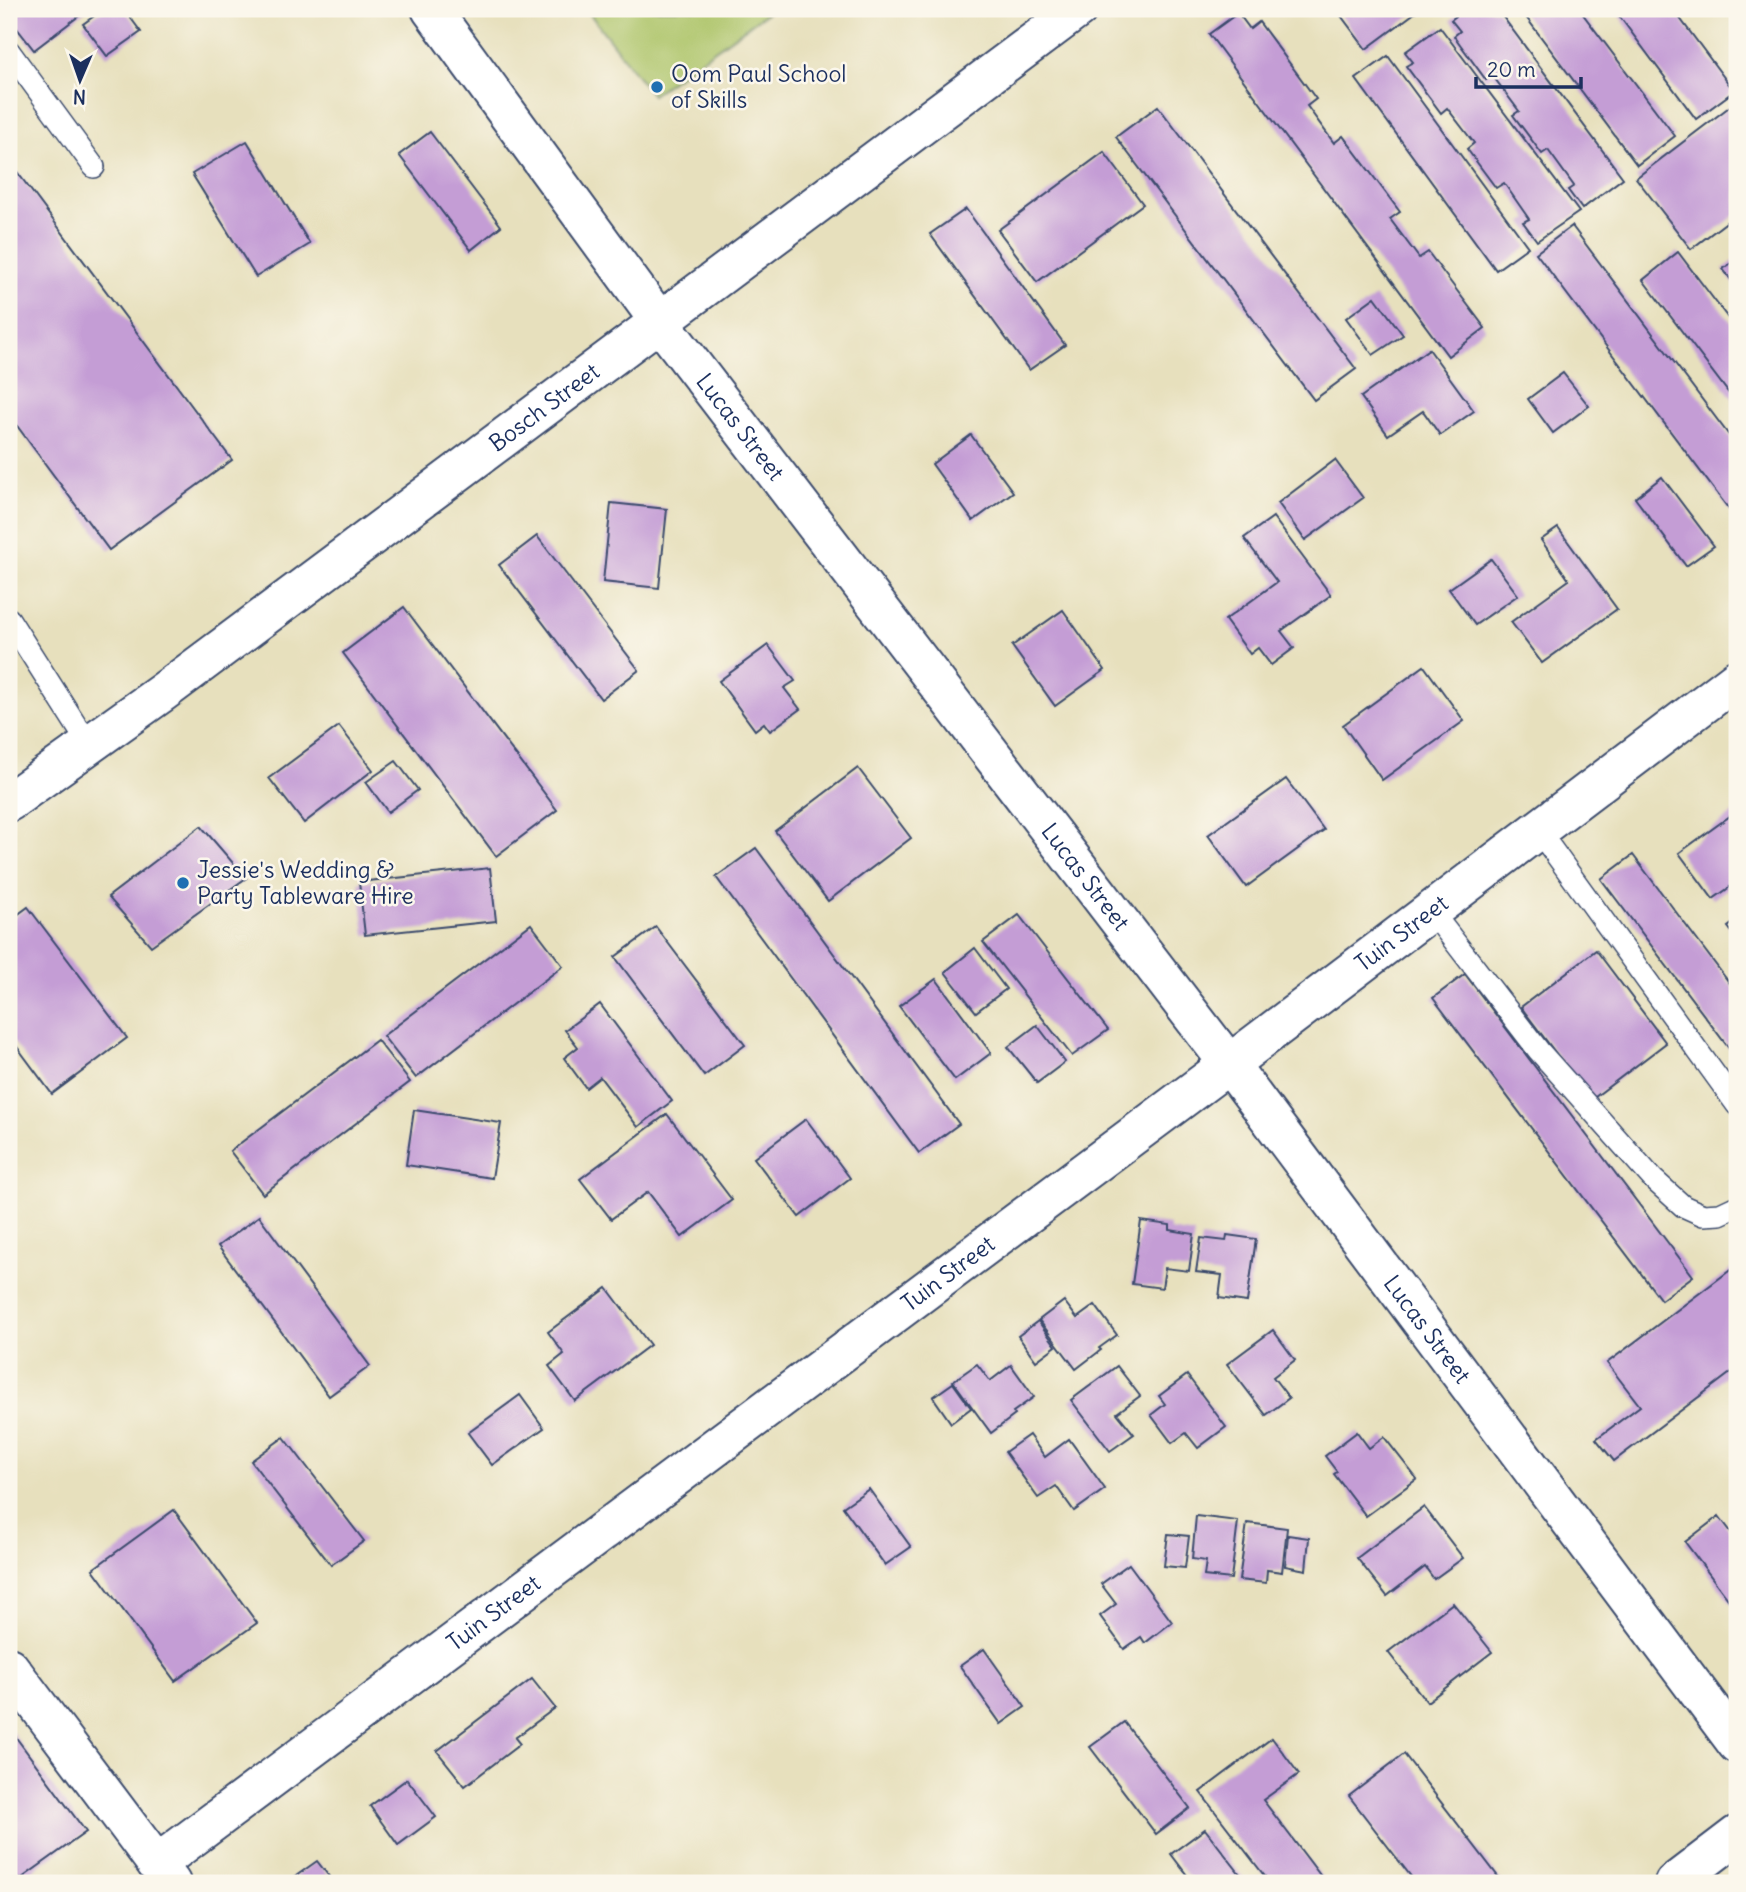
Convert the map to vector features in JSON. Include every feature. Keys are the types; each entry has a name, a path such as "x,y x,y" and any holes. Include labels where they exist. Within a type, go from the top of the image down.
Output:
{"street":[{"name":"Lucas Street","path":"431,9 659,321 1229,1064 1737,1744"},
{"name":"Bosch Street","path":"9,802 163,692 1078,9"},
{"name":"Tuin Street","path":"164,1874 1737,680"},
{"path":"9,1667 164,1874"},
{"path":"1674,1883 1737,1835"}],"lane":[{"path":"9,51 94,167"},
{"path":"9,620 89,745"},
{"path":"1538,830 1737,1105"},
{"path":"1431,911 1539,1051 1653,1179 1683,1206 1703,1215 1720,1214 1737,1206"}],"green space":[{"path":"586,9 772,9 652,95"}],"building":[{"path":"9,9 88,9 34,50 9,18"},
{"path":"104,9 124,9 141,32 107,56 83,24"},
{"path":"1336,9 1420,9 1366,49"},
{"path":"1465,9 1497,9 1623,178 1582,209 1568,190 1574,186 1548,150 1542,154 1513,115 1519,111 1492,75 1486,80 1454,36 1460,31 1451,20"},
{"path":"1520,9 1579,9 1675,136 1637,165"},
{"path":"1614,9 1673,9 1734,91 1696,119"},
{"path":"1238,13 1250,29 1259,22 1316,99 1307,106 1334,143 1343,136 1400,212 1390,219 1419,258 1428,252 1485,328 1448,356 1209,34"},
{"path":"1440,27 1579,212 1537,241 1523,222 1529,219 1504,183 1496,188 1467,149 1474,143 1447,108 1441,113 1406,66 1413,62 1405,52"},
{"path":"1388,56 1528,247 1496,270 1356,79"},
{"path":"1737,101 1737,214 1691,249 1636,178"},
{"path":"1158,106 1356,369 1314,400 1116,137"},
{"path":"430,132 501,226 471,250 399,155"},
{"path":"247,141 310,244 256,277 192,174"},
{"path":"1104,152 1143,204 1037,282 998,230"},
{"path":"9,161 232,460 109,550 9,415"},
{"path":"966,209 1065,345 1029,370 930,234"},
{"path":"1572,226 1737,446 1737,520 1536,253"},
{"path":"1678,252 1737,330 1737,404 1643,280"},
{"path":"1737,259 1737,288 1723,269"},
{"path":"1375,297 1403,335 1373,355 1346,318"},
{"path":"1429,349 1474,411 1440,435 1423,411 1388,435 1361,397"},
{"path":"1563,373 1589,406 1553,433 1528,399"},
{"path":"971,435 1013,492 973,521 932,464"},
{"path":"1335,460 1363,498 1305,540 1278,503"},
{"path":"1662,477 1714,546 1686,566 1635,498"},
{"path":"611,503 667,509 659,588 603,582"},
{"path":"1273,517 1331,595 1281,631 1294,648 1271,665 1258,648 1250,654 1225,620 1277,582 1244,538"},
{"path":"1558,528 1617,609 1542,663 1511,622 1569,580 1541,540"},
{"path":"537,536 639,670 601,699 499,565"},
{"path":"1491,559 1518,595 1475,625 1449,589"},
{"path":"404,607 557,810 496,856 343,653"},
{"path":"1063,610 1105,670 1055,706 1012,646"},
{"path":"768,645 795,681 784,688 800,709 770,731 764,723 755,730 719,681"},
{"path":"1424,666 1464,721 1382,780 1343,725"},
{"path":"339,726 373,770 304,823 269,778"},
{"path":"396,761 418,790 388,812 366,782"},
{"path":"858,768 911,838 828,901 775,831"},
{"path":"1286,779 1324,830 1246,887 1208,835"},
{"path":"1737,811 1737,882 1713,899 1679,853"},
{"name":"Jessie's Wedding & Party Tableware Hire","path":"201,826 246,878 151,946 108,897"},
{"path":"756,848 959,1124 919,1153 716,877"},
{"path":"1633,855 1737,993 1737,1059 1601,879"},
{"path":"490,868 496,921 365,935 359,882"},
{"path":"28,907 127,1038 52,1094 9,1036 9,921"},
{"path":"1019,915 1108,1030 1072,1056 983,942"},
{"path":"1737,920 1737,939 1728,927"},
{"path":"531,924 563,966 416,1078 383,1036"},
{"path":"656,927 745,1045 704,1076 615,957"},
{"path":"975,948 1006,989 976,1012 945,972"},
{"path":"1596,950 1666,1043 1591,1100 1521,1007"},
{"path":"1465,974 1693,1276 1661,1300 1433,998"},
{"path":"936,979 991,1053 955,1080 899,1006"},
{"path":"600,1004 672,1101 638,1127 600,1077 586,1088 564,1058 578,1047 565,1030"},
{"path":"1037,1025 1065,1062 1037,1083 1008,1047"},
{"path":"377,1040 410,1082 263,1194 230,1151"},
{"path":"414,1110 501,1123 492,1178 406,1165"},
{"path":"667,1114 732,1200 682,1237 648,1192 611,1219 580,1179"},
{"path":"806,1119 850,1178 799,1217 754,1158"},
{"path":"259,1216 370,1366 329,1396 218,1246"},
{"path":"1141,1221 1170,1225 1170,1230 1194,1234 1189,1271 1165,1268 1162,1288 1132,1284"},
{"path":"1227,1235 1256,1239 1247,1302 1219,1298 1222,1275 1196,1272 1201,1238 1226,1241"},
{"path":"1737,1265 1737,1368 1614,1461 1596,1439 1640,1406 1607,1363"},
{"path":"607,1288 650,1345 575,1401 549,1366 564,1354 548,1332"},
{"path":"1064,1301 1077,1318 1095,1305 1117,1335 1076,1369 1039,1320"},
{"path":"1038,1321 1056,1346 1036,1361 1018,1336"},
{"path":"1273,1330 1295,1360 1273,1377 1289,1398 1266,1415 1227,1364"},
{"path":"977,1364 990,1381 1011,1365 1034,1397 991,1433 953,1381"},
{"path":"1117,1366 1140,1396 1117,1413 1134,1434 1110,1451 1071,1400"},
{"path":"1187,1375 1226,1427 1198,1448 1186,1433 1172,1443 1151,1415 1165,1404 1159,1396"},
{"path":"953,1383 971,1408 951,1423 933,1397"},
{"path":"520,1395 544,1428 492,1465 468,1433"},
{"path":"1357,1432 1369,1448 1384,1437 1417,1479 1366,1516 1334,1474 1337,1472 1325,1456"},
{"path":"1029,1435 1045,1457 1069,1439 1105,1489 1074,1511 1056,1486 1038,1498 1005,1452"},
{"path":"284,1437 364,1541 331,1565 251,1461"},
{"path":"869,1489 911,1547 885,1565 843,1507"},
{"path":"1424,1507 1463,1558 1434,1579 1425,1567 1387,1596 1357,1558"},
{"path":"174,1510 257,1623 175,1681 93,1569"},
{"path":"1196,1516 1238,1521 1231,1579 1204,1576 1206,1561 1192,1559"},
{"path":"1719,1516 1737,1540 1737,1611 1685,1542"},
{"path":"1247,1523 1287,1528 1282,1572 1267,1570 1266,1583 1239,1580"},
{"path":"1168,1534 1189,1536 1185,1568 1164,1566"},
{"path":"1288,1535 1309,1538 1306,1570 1285,1566"},
{"path":"1129,1564 1172,1622 1145,1643 1141,1637 1124,1649 1100,1616 1116,1604 1101,1584"},
{"path":"1453,1603 1492,1652 1427,1702 1388,1652"},
{"path":"984,1649 1025,1707 1001,1724 960,1666"},
{"path":"532,1679 555,1708 515,1738 520,1744 465,1786 437,1751"},
{"path":"1124,1722 1190,1808 1156,1834 1090,1747"},
{"path":"9,1728 86,1832 15,1883 9,1883"},
{"path":"1272,1738 1299,1774 1263,1800 1326,1883 1270,1883 1200,1792"},
{"path":"1404,1754 1503,1883 1416,1883 1349,1796"},
{"path":"407,1779 436,1817 398,1845 370,1806"},
{"path":"1205,1829 1247,1883 1193,1883 1171,1854"},
{"path":"317,1861 334,1883 286,1883"}],"place":[{"name":"Oom Paul School of Skills","path":"657,87"},
{"name":"Jessie's Wedding & Party Tableware Hire","path":"183,883"}]}
